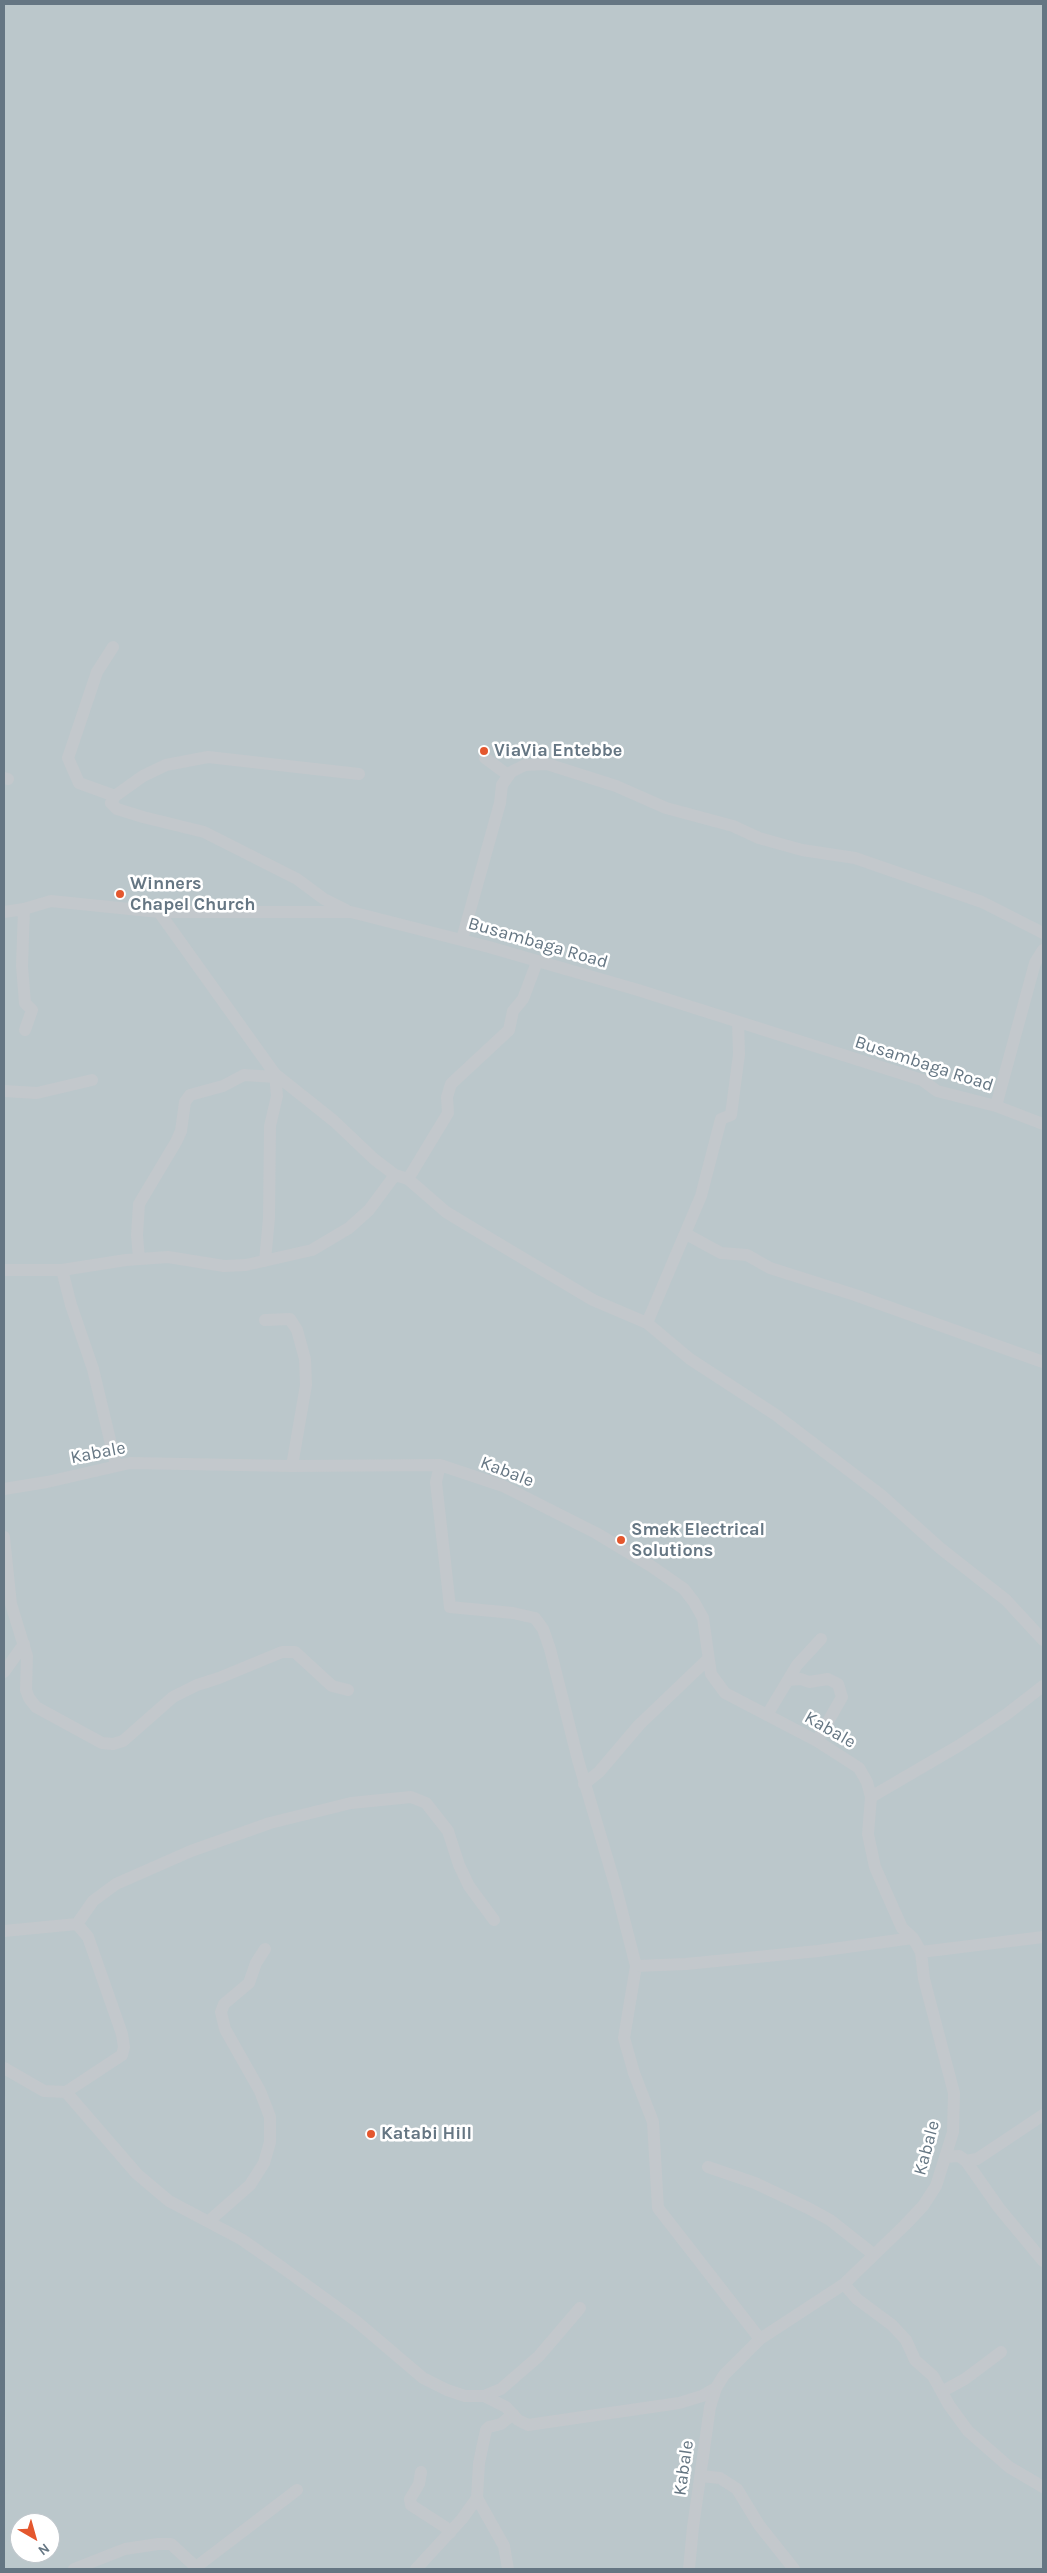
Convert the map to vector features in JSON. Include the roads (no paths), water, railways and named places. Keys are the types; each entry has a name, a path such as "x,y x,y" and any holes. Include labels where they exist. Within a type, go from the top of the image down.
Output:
{"street":[{"path":"113,647 97,672 68,758 79,783 114,796"},
{"path":"351,912 324,899 297,879 204,832 117,809 111,803 114,796 142,776 166,766 208,757 359,774"},
{"path":"486,758 508,775"},
{"path":"462,940 500,803 502,785 508,775 525,765 547,764 574,771 616,786 666,808 733,826 759,838 802,850 855,858 982,902 1043,933"},
{"name":"Busambaga Road","path":"4,912 24,909 50,901 159,912 273,910 351,912 462,940 638,990 922,1080 937,1091 996,1106 1043,1124"},
{"path":"24,909 22,966 25,1003 32,1010 25,1030"},
{"path":"159,912 275,1075 395,1175 408,1179 446,1212 489,1238 594,1300 647,1324 690,1359 776,1415 881,1495 940,1548 1006,1600 1043,1640"},
{"path":"996,1106 1035,963 1043,950"},
{"path":"408,1179 448,1113 451,1084 509,1030 513,1011 522,999 536,962"},
{"path":"647,1324 701,1196 721,1119 731,1115 739,1054 738,1022"},
{"path":"139,1259 137,1235 139,1204 176,1142 181,1131 185,1102 190,1095 223,1086 244,1076 275,1075"},
{"path":"265,1260 269,1218 270,1126 277,1096 275,1075"},
{"path":"4,1091 37,1093 92,1080"},
{"path":"4,1270 62,1270 139,1259 168,1257 224,1266 312,1250 349,1228 369,1210 395,1175"},
{"path":"686,1234 721,1253 747,1255 770,1268 855,1295 1043,1362"},
{"path":"62,1270 71,1305 93,1369 99,1402 108,1422 116,1464"},
{"path":"265,1320 290,1319 297,1330 305,1359 306,1384 292,1466"},
{"name":"Kabale","path":"4,1489 47,1482 116,1464 162,1462 292,1466 440,1464 503,1486 596,1533 684,1589 703,1618 711,1674 725,1693 817,1741 859,1768 867,1782 870,1797 868,1834 875,1867 902,1928 913,1938 921,1952 924,1979 954,2093 953,2132 936,2186 923,2206 844,2284 760,2339 724,2375 716,2388 710,2407 692,2527 689,2569"},
{"path":"440,1464 436,1482 450,1607 513,1613 535,1618 543,1629 584,1784 621,1907 636,1966 624,2038 634,2073 644,2095 652,2122 658,2208 760,2339"},
{"path":"4,1537 11,1604 27,1656 26,1690 29,1698 36,1707 102,1743 113,1744 123,1741 173,1698 197,1685 282,1652 295,1652 332,1686 348,1690"},
{"path":"767,1715 797,1665 821,1639"},
{"path":"4,1672 24,1644"},
{"path":"584,1784 599,1772 653,1710 708,1659"},
{"path":"788,1680 801,1679 809,1682 828,1679 838,1684 842,1697 817,1741"},
{"path":"870,1797 960,1745 1043,1686"},
{"path":"4,1931 77,1924 93,1901 116,1884 201,1847 270,1823 351,1803 411,1796 426,1803 448,1831 469,1886 494,1920"},
{"path":"4,2068 44,2091 66,2092 122,2056 124,2047 122,2034 88,1937 77,1924"},
{"path":"921,1952 1043,1937"},
{"path":"636,1966 686,1964 818,1951 913,1938"},
{"path":"208,2221 250,2185 264,2163 270,2142 270,2117 260,2091 225,2029 221,2012 224,2004 249,1983 256,1963 265,1949"},
{"path":"66,2092 137,2174 169,2201 208,2221 283,2268 356,2321 423,2378 448,2390 465,2396 484,2396 501,2389 539,2356 580,2308"},
{"path":"966,2161 977,2159 1043,2115"},
{"path":"945,2157 960,2156 966,2161 998,2208 1043,2261"},
{"path":"708,2167 755,2183 808,2208 830,2220 873,2254"},
{"path":"844,2284 857,2299 892,2325 906,2340 915,2360 933,2376 943,2391 949,2405 968,2431 1009,2467 1043,2487"},
{"path":"943,2391 965,2379 1001,2352"},
{"path":"484,2396 506,2407 528,2425 678,2403 702,2396 716,2388"},
{"path":"508,2569 504,2546 477,2498 479,2463 486,2430 489,2427 501,2424 513,2414"},
{"path":"421,2472 419,2484 410,2499 411,2505 445,2527 450,2533"},
{"path":"701,2476 720,2478 737,2489 759,2525 794,2569"},
{"path":"74,2569 125,2549 158,2544 171,2544 197,2568 297,2490"},
{"path":"416,2569 450,2533 477,2498"}],"place":[{"name":"ViaVia Entebbe","path":"484,751"},
{"name":"Winners Chapel Church","path":"120,894"},
{"name":"Smek Electrical Solutions","path":"621,1540"},
{"name":"Katabi Hill","path":"371,2134"}]}
